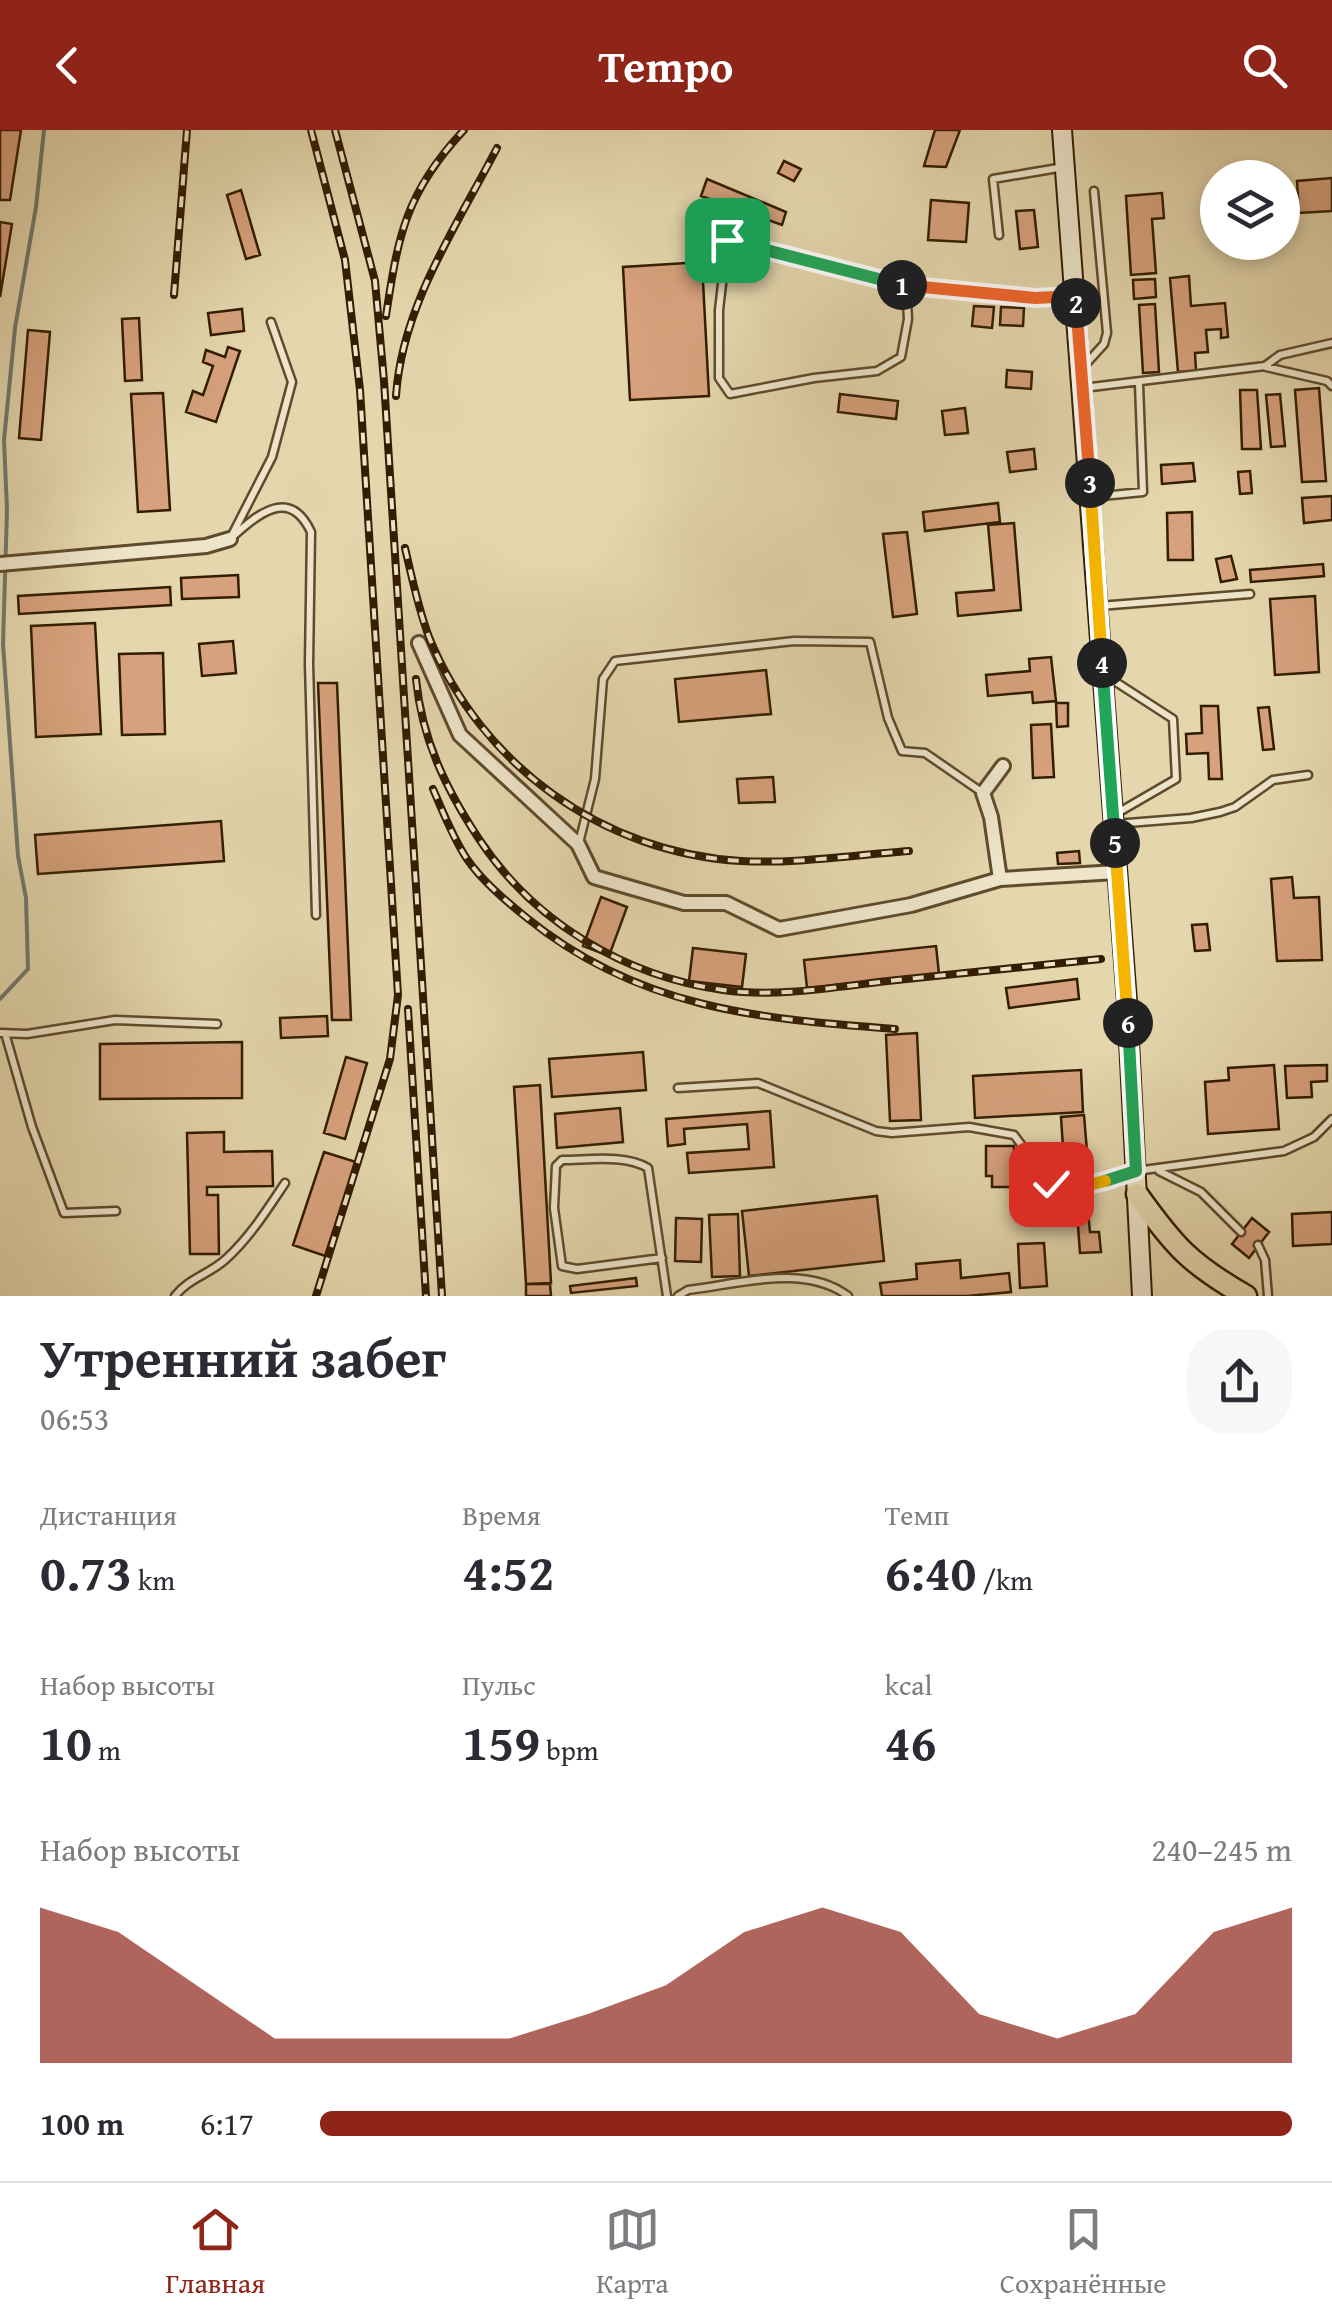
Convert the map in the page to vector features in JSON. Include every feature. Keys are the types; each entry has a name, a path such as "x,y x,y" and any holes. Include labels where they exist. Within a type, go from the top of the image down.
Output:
{"main road":[{"path":"1062,130 1114,820 1142,1296"},
{"path":"1137,1194 1190,1261 1246,1296"}],"street":[{"path":"0,564 206,546 230,540"},
{"path":"419,643 460,735 578,844 594,877 684,903 726,903 779,929 912,905 1000,879 1117,872"},
{"path":"1000,879 984,793 1003,766"}],"lane":[{"path":"999,236 993,179 1065,166"},
{"path":"1094,190 1106,333 1081,379 1139,384 1265,366 1327,381 1332,386"},
{"path":"906,286 908,318 902,357 877,371 730,394 720,378 719,310 727,240 906,286 1035,298 1075,296"},
{"path":"230,540 272,457 286,415 292,382 271,322"},
{"path":"1265,366 1280,355 1332,344"},
{"path":"1091,498 1143,492 1139,384"},
{"path":"230,540 258,515 279,507 292,509 304,518 311,532 309,664 316,915"},
{"path":"1098,606 1250,594"},
{"path":"578,844 595,779 602,679 615,661 654,656 794,641 870,642 888,718 902,751 925,753 984,793"},
{"path":"1102,673 1173,718 1176,779 1114,820"},
{"path":"1114,820 1191,818 1220,812 1235,807 1273,780 1308,775"},
{"path":"116,1211 64,1212 2,1033 27,1034 114,1020 216,1024"},
{"path":"678,1088 758,1083 876,1131 969,1127 1014,1135 1051,1184 1092,1184 1136,1171 1284,1151 1314,1137 1332,1120"},
{"path":"662,1258 577,1269 562,1266 554,1208 556,1166 562,1160 616,1160 648,1168 662,1258 666,1296"},
{"path":"1156,1169 1200,1192 1241,1232"},
{"path":"175,1296 184,1284 223,1263 253,1230 286,1183"},
{"path":"1258,1246 1264,1260 1268,1296"},
{"path":"678,1296 688,1290 802,1279 832,1284 848,1296"}],"building":[{"path":"0,130 21,130 10,200 0,200"},
{"path":"935,130 960,130 946,167 924,166"},
{"path":"784,161 801,169 794,181 778,173"},
{"path":"1332,178 1332,211 1300,213 1300,181"},
{"path":"707,179 786,212 782,225 701,196"},
{"path":"241,190 260,255 246,259 227,195"},
{"path":"1162,193 1164,218 1152,219 1156,273 1131,275 1126,196"},
{"path":"931,200 969,203 966,242 928,240"},
{"path":"1034,210 1038,247 1020,249 1016,211"},
{"path":"0,222 12,224 0,297"},
{"path":"702,262 709,396 630,400 623,267"},
{"path":"1189,276 1191,306 1225,303 1228,337 1221,338 1221,329 1206,330 1208,352 1195,353 1196,371 1178,372 1170,278"},
{"path":"1155,279 1156,297 1134,299 1133,280"},
{"path":"1155,304 1159,372 1143,373 1139,305"},
{"path":"974,306 994,307 992,328 972,326"},
{"path":"1001,307 1024,308 1023,326 1000,325"},
{"path":"242,309 244,331 211,335 208,313"},
{"path":"139,318 142,380 125,381 122,319"},
{"path":"28,330 50,332 41,440 19,438"},
{"path":"228,347 240,351 216,422 186,412 193,391 203,395 213,366 203,362 206,350 225,357"},
{"path":"1007,370 1032,372 1031,389 1006,387"},
{"path":"1319,388 1326,481 1302,482 1295,390"},
{"path":"1240,390 1257,390 1261,449 1242,449"},
{"path":"163,393 170,510 138,512 131,394"},
{"path":"840,394 898,401 896,419 838,412"},
{"path":"1280,394 1285,446 1271,447 1266,395"},
{"path":"965,408 968,433 945,435 942,411"},
{"path":"1034,449 1036,469 1010,472 1007,452"},
{"path":"1193,463 1195,481 1162,484 1161,465"},
{"path":"1250,471 1252,493 1240,494 1238,472"},
{"path":"1332,496 1332,520 1304,523 1302,498"},
{"path":"998,503 1000,522 925,531 923,512"},
{"path":"1192,512 1193,560 1168,560 1167,513"},
{"path":"1014,523 1021,610 958,616 956,593 994,590 988,525"},
{"path":"907,532 917,614 893,617 883,534"},
{"path":"1231,556 1237,579 1221,582 1216,559"},
{"path":"1323,564 1324,576 1251,582 1250,570"},
{"path":"238,575 239,597 182,599 181,578"},
{"path":"170,587 171,605 19,614 18,596"},
{"path":"1315,596 1319,672 1275,675 1270,599"},
{"path":"95,623 101,734 36,737 31,626"},
{"path":"233,641 236,673 202,676 199,644"},
{"path":"163,653 165,734 122,735 119,654"},
{"path":"1051,657 1056,701 1033,703 1032,692 988,696 986,675 1030,671 1029,659"},
{"path":"766,670 771,714 679,722 675,679"},
{"path":"318,683 337,683 351,1020 332,1020"},
{"path":"1056,703 1068,703 1068,726 1057,727"},
{"path":"1201,706 1218,706 1222,779 1209,779 1208,753 1187,754 1186,734 1202,733"},
{"path":"1269,707 1274,749 1263,750 1258,708"},
{"path":"1051,724 1054,777 1033,778 1031,725"},
{"path":"773,777 775,802 739,803 737,779"},
{"path":"221,821 224,861 38,874 35,835"},
{"path":"1079,851 1080,863 1058,864 1057,853"},
{"path":"1292,877 1294,898 1319,897 1322,960 1277,961 1271,879"},
{"path":"601,897 627,907 609,956 583,946"},
{"path":"1207,924 1210,950 1195,951 1192,925"},
{"path":"936,946 939,974 807,988 804,960"},
{"path":"693,948 746,954 742,987 689,981"},
{"path":"1077,979 1079,999 1009,1008 1006,988"},
{"path":"327,1016 328,1036 281,1038 280,1018"},
{"path":"917,1033 921,1120 890,1121 886,1035"},
{"path":"242,1042 242,1098 100,1099 100,1044"},
{"path":"643,1052 646,1090 552,1097 549,1059"},
{"path":"346,1057 367,1063 345,1139 324,1133"},
{"path":"1274,1065 1279,1129 1208,1134 1205,1082 1229,1080 1228,1068"},
{"path":"1327,1065 1327,1081 1311,1082 1312,1097 1287,1098 1285,1066"},
{"path":"1081,1070 1083,1112 975,1118 973,1076"},
{"path":"540,1085 551,1283 526,1284 514,1087"},
{"path":"620,1108 623,1142 557,1148 555,1114"},
{"path":"770,1111 774,1167 689,1173 687,1153 749,1149 747,1124 684,1129 685,1144 668,1146 666,1119"},
{"path":"1084,1115 1089,1176 1065,1178 1061,1117"},
{"path":"224,1132 224,1152 272,1151 273,1186 207,1187 207,1195 218,1195 219,1254 190,1254 187,1133"},
{"path":"986,1146 1014,1146 1013,1187 992,1187 992,1176 986,1176"},
{"path":"324,1152 356,1162 325,1256 293,1245"},
{"path":"877,1196 884,1261 749,1276 742,1211"},
{"path":"1088,1212 1090,1232 1099,1232 1101,1252 1080,1253 1077,1213"},
{"path":"1332,1212 1332,1244 1293,1246 1292,1214"},
{"path":"738,1214 740,1276 712,1277 709,1215"},
{"path":"676,1218 702,1219 701,1262 675,1261"},
{"path":"1252,1218 1269,1232 1249,1258 1232,1244"},
{"path":"1044,1243 1047,1286 1020,1288 1018,1244"},
{"path":"960,1260 961,1278 1009,1273 1011,1292 882,1296 880,1283 917,1279 916,1264"},
{"path":"636,1278 637,1286 571,1293 570,1286"},
{"path":"526,1284 550,1284 551,1296 526,1296"}],"waterway":[{"path":"0,999 28,969 26,898 18,856 3,644 7,510 4,440 15,328 36,207 44,130"}],"railway":[{"path":"174,295 187,130"},
{"path":"311,130 345,260 360,390 398,995 390,1059 316,1296"},
{"path":"335,130 375,281 442,1296"},
{"path":"386,316 395,261 408,216 429,174 464,130"},
{"path":"396,396 400,363 420,299 497,148"},
{"path":"405,548 429,637 452,683 480,725 514,762 553,794 595,820 641,841 690,854 741,861 909,851"},
{"path":"416,679 437,763 467,820 501,869 554,920 617,958 651,972 723,990 766,993 1101,959"},
{"path":"433,789 462,851 487,883 569,948 612,972 701,1004 795,1020 895,1029"},
{"path":"408,1009 426,1296"}],"route":[{"path":"727,240 784,258 923,289 1035,298 1075,296 1136,1171 1092,1184 1051,1184"}]}
